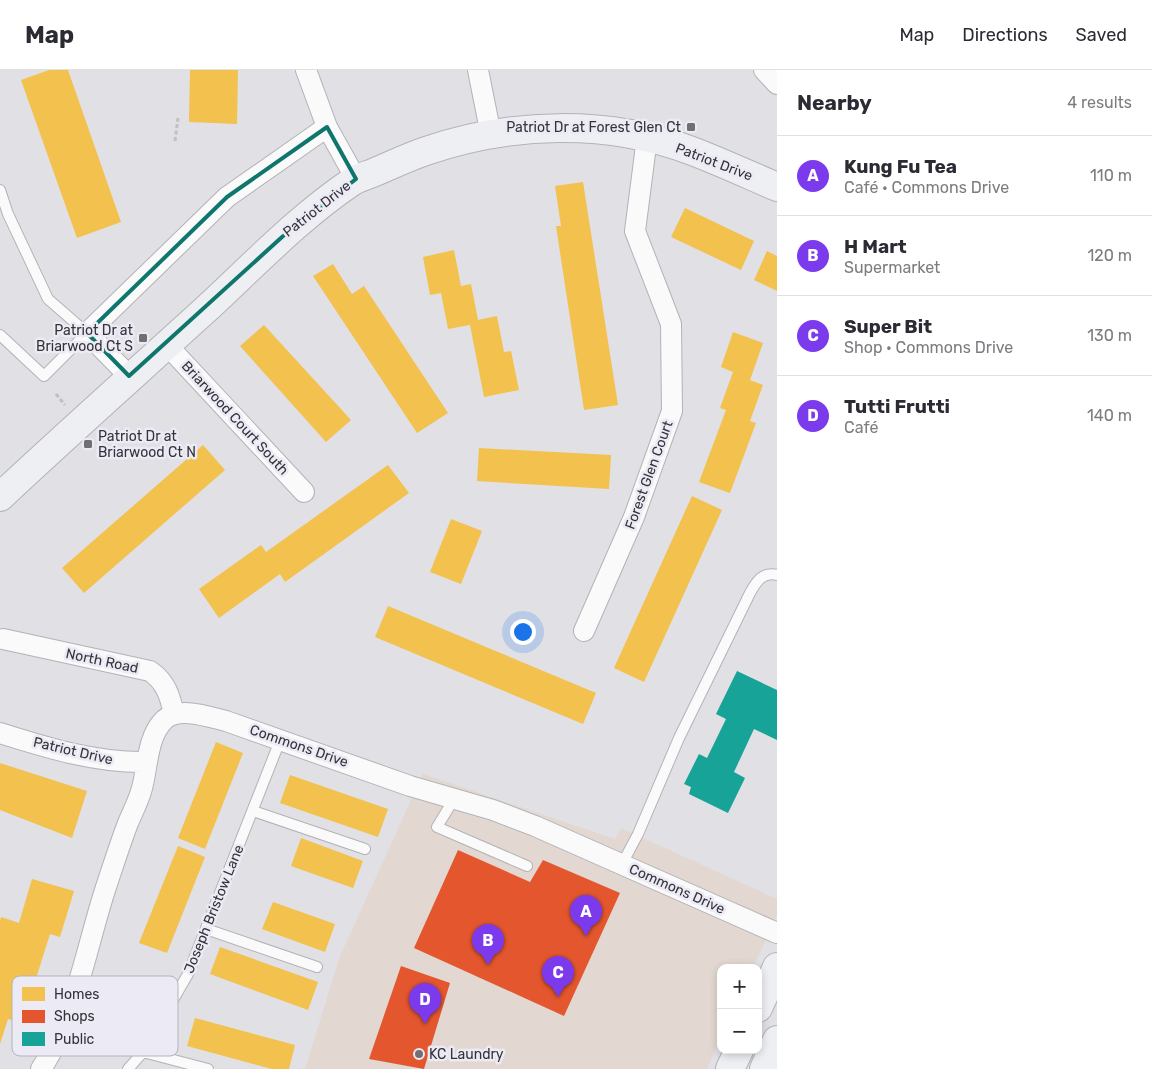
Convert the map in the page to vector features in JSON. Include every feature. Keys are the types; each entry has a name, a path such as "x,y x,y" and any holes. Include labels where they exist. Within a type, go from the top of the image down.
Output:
{"street":[{"path":"306,70 327,127 356,179"},
{"path":"478,70 491,135"},
{"path":"764,70 777,84"},
{"path":"129,376 87,333 227,197 327,127"},
{"name":"Patriot Drive","path":"0,497 129,376 282,237 356,179 446,144 528,129 570,128 611,131 647,138 691,151 777,187"},
{"name":"Forest Glen Court","path":"584,631 634,517 672,411 671,324 635,231 647,138"},
{"name":"Briarwood Court South","path":"166,344 304,492"},
{"name":"North Road","path":"3,639 150,671 160,678 166,687 174,714"},
{"path":"79,976 105,888 142,788 146,762 159,727 165,719 174,714"},
{"name":"Commons Drive","path":"174,714 200,715 226,721 280,738 410,786 535,826 777,933"},
{"name":"Patriot Drive","path":"0,733 77,754 112,761 146,762"},
{"path":"762,1000 777,968"},
{"path":"764,1069 777,1040"},
{"path":"730,1069 737,1054"},
{"path":"40,1069 48,1056"}],"lane":[{"path":"0,190 8,214 48,299 87,333 44,376 0,335"},
{"path":"622,864 638,834 679,738 750,593 758,579 772,573 777,575"},
{"name":"Joseph Bristow Lane","path":"178,991 188,974 253,812 280,738"},
{"path":"454,799 437,827 527,866"},
{"path":"253,812 365,849"},
{"path":"206,928 318,967"},
{"name":"Joseph Bristow Lane","path":"128,1069 139,1056"},
{"path":"158,1056 208,1069"}],"path":[{"path":"175,141 178,118"},
{"path":"56,394 65,405"}],"highlighted area":[{"path":"327,127 356,179 282,237 129,376 87,333 227,197"}],"shaded area":[{"path":"423,774 615,839 621,828 777,899 777,915 755,964 717,964 717,1047 707,1069 305,1069 340,956"}],"building: Homes":[{"path":"49,70 68,70 121,222 77,238 21,80"},
{"path":"190,70 238,70 237,124 189,122"},
{"path":"583,182 618,405 584,410 556,226 561,226 555,186"},
{"path":"685,208 754,241 741,270 671,237"},
{"path":"454,250 461,286 471,284 478,320 497,316 504,352 511,351 519,390 484,397 470,325 448,329 441,293 430,295 423,257"},
{"path":"767,251 777,256 777,291 754,280"},
{"path":"333,264 352,294 364,286 448,413 417,433 313,276"},
{"path":"264,325 351,420 326,442 240,346"},
{"path":"733,332 763,343 750,380 763,385 750,421 756,423 730,493 699,482 726,410 720,408 733,372 721,367"},
{"path":"203,445 225,470 84,593 62,568"},
{"path":"479,448 611,455 609,489 477,481"},
{"path":"388,465 409,493 285,582 280,574 219,618 199,589 261,545 266,552"},
{"path":"692,496 722,510 644,682 614,668"},
{"path":"451,519 482,531 461,584 430,572"},
{"path":"388,606 596,693 583,724 375,637"},
{"path":"216,742 243,753 205,849 178,838"},
{"path":"0,763 87,791 72,838 0,810"},
{"path":"290,775 388,809 378,837 280,803"},
{"path":"301,838 363,861 353,888 291,866"},
{"path":"178,846 205,857 167,953 139,943"},
{"path":"32,879 74,891 60,937 50,934 37,976 12,976 12,1020 8,1019 0,1044 0,921 1,917 19,923"},
{"path":"273,902 335,924 325,952 262,929"},
{"path":"220,947 318,982 308,1010 210,974"},
{"path":"195,1018 295,1045 289,1069 272,1069 187,1046"}],"building: Shops":[{"path":"458,850 530,882 543,860 620,893 564,1016 414,948"},
{"path":"401,966 450,983 424,1069 369,1059"}],"building: Public":[{"path":"737,671 777,690 777,740 754,729 734,772 745,778 728,813 689,794 691,787 684,784 699,754 707,758 726,719 716,714"}],"place":[{"name":"Patriot Dr at Forest Glen Ct","path":"691,127"},
{"name":"Patriot Dr at Briarwood Ct S","path":"143,338"},
{"name":"Patriot Dr at Briarwood Ct N","path":"88,444"},
{"name":"Kung Fu Tea","path":"586,936"},
{"name":"H Mart","path":"488,965"},
{"name":"Super Bit","path":"558,997"},
{"name":"Tutti Frutti","path":"425,1024"},
{"name":"KC Laundry","path":"419,1054"}]}
